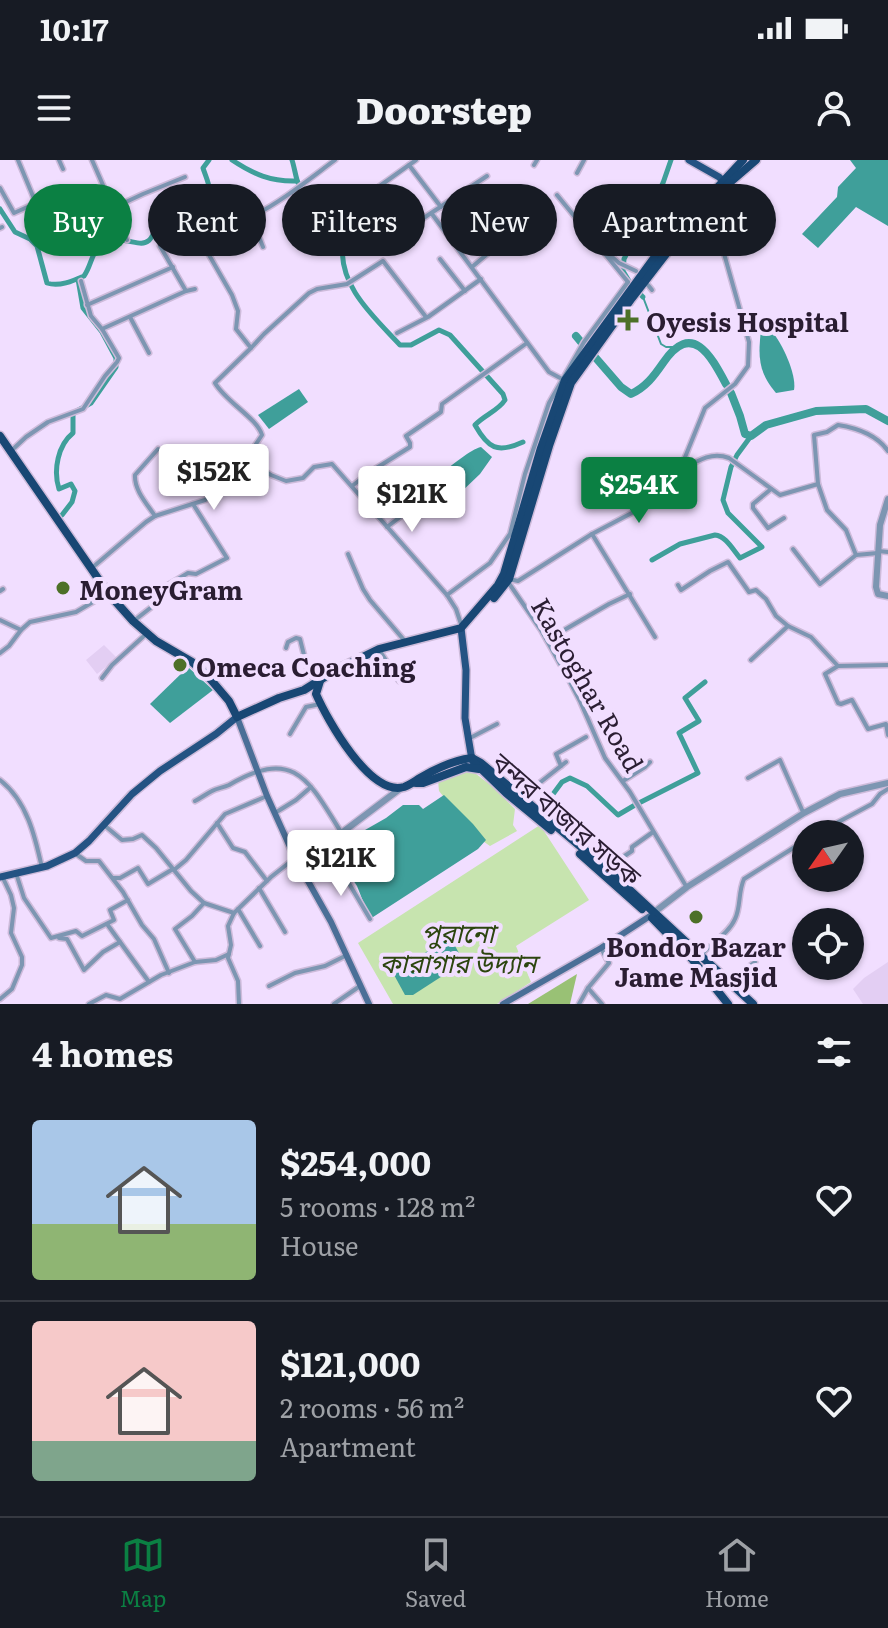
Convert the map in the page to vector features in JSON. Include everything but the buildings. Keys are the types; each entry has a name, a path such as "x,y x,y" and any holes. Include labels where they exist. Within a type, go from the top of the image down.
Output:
{"highway":[{"path":"0,436 108,593 156,641 206,674 229,701 237,717 304,690 379,649 461,628 508,581 566,381 743,160"},
{"path":"469,620 504,574 541,448 566,381 630,284 725,183 754,160"},
{"path":"318,682 316,694 329,720 351,752 380,783 390,788 401,788 466,761 481,763 606,868 652,914 753,1004"},
{"path":"304,690 316,694"},
{"name":"বন্দর বাজার সড়ক","path":"466,761 480,769 652,914 726,1001"}],"main road":[{"path":"689,160 725,183"},
{"name":"বন্দর বাজার সড়ক","path":"461,628 469,748 466,761"},
{"path":"1,876 42,868 75,853 150,778 237,717 267,796 369,1004"},
{"path":"503,1004 601,948 652,914"}],"street":[{"path":"18,160 28,184"},
{"path":"59,160 63,169"},
{"path":"92,160 103,184"},
{"path":"266,207 335,160"},
{"path":"382,184 416,160"},
{"path":"577,173 584,160"},
{"path":"409,165 441,207 425,218"},
{"path":"475,184 487,176"},
{"path":"132,201 185,177"},
{"path":"508,581 518,581 592,534 662,497 679,472 705,408 735,384 748,366 749,342 723,250 722,227 731,195 725,183"},
{"path":"0,188 14,213 24,208"},
{"path":"557,195 573,215"},
{"path":"432,214 549,372 566,381 549,403 525,474 510,534 482,571 447,595"},
{"path":"166,256 186,291"},
{"path":"210,256 238,311 236,329 251,348"},
{"path":"472,267 485,256"},
{"path":"607,256 630,284"},
{"path":"611,256 636,271"},
{"path":"440,259 465,291"},
{"path":"426,317 383,261 347,284 309,293 215,383 227,399 261,431 262,435 252,450 256,466 286,481 303,478 314,467 332,464 447,595 456,609 461,628"},
{"path":"87,305 173,267"},
{"path":"397,333 481,279"},
{"path":"11,451 48,422 83,409 119,358 91,316 81,281"},
{"path":"102,329 195,289"},
{"path":"130,317 149,353"},
{"path":"352,486 410,447 406,436 441,412 442,404 527,343"},
{"path":"856,555 846,530 827,510 818,484 814,435 838,425 854,428 880,441 888,451"},
{"path":"155,516 134,480 158,449"},
{"path":"679,472 707,456 719,455 729,458 782,496 818,484"},
{"path":"91,568 155,516 205,500 256,466"},
{"path":"387,527 439,487 436,480"},
{"path":"771,489 753,504 753,508 768,528 784,518"},
{"path":"888,499 880,525 876,587 878,594 888,596"},
{"path":"133,621 163,598 163,588 188,573 203,572 227,558 193,504"},
{"path":"592,534 655,637"},
{"path":"793,549 820,584 856,555 888,552"},
{"path":"348,554 370,600 405,642"},
{"path":"678,585 681,590 728,562 749,592 756,590 766,599 776,616 788,626 811,637 838,666"},
{"name":"Kastoghar Road","path":"508,581 547,640 580,701 600,750 623,781 687,887"},
{"path":"0,653 30,622 76,612 108,593"},
{"path":"547,640 630,594"},
{"path":"0,620 21,630"},
{"path":"751,660 788,626"},
{"path":"102,678 147,633"},
{"path":"286,648 288,642 300,639 308,671 318,682"},
{"path":"379,649 399,681"},
{"path":"888,665 838,666 825,674 838,703 852,700 868,729 886,724 888,735"},
{"path":"290,734 306,707 320,704"},
{"path":"468,739 497,724"},
{"path":"561,766 556,754 586,737"},
{"path":"748,778 780,760 804,813"},
{"path":"521,797 566,762"},
{"path":"623,781 650,762"},
{"path":"195,801 258,770 279,767 298,774 311,787 341,832"},
{"path":"0,780 12,789 28,817 42,868"},
{"path":"652,914 687,887 804,813 840,794 888,783"},
{"path":"275,813 311,787"},
{"path":"239,1004 238,981 228,958 231,945 228,926 236,911 267,881 311,854 401,788"},
{"path":"842,820 872,804 888,789"},
{"path":"113,878 120,878 138,868 148,884 186,860 225,814 267,796"},
{"path":"217,823 233,848 245,852 267,881"},
{"path":"104,825 122,840 142,835 204,903 236,911 260,946"},
{"path":"606,868 653,832"},
{"path":"700,956 734,922 744,879 792,849"},
{"path":"75,853 86,861 99,861 113,878 154,939 169,973"},
{"path":"311,854 334,858 370,919"},
{"path":"16,873 24,898 51,938 67,939 84,970 103,952 120,942"},
{"path":"0,999 9,994 22,965 20,950 11,933 14,908 11,895 1,876"},
{"path":"259,888 285,932"},
{"path":"56,938 76,931 82,936 107,924 115,919 110,910 128,900"},
{"path":"195,962 175,929 204,903"},
{"path":"107,924 149,982"},
{"path":"579,1004 609,963 601,948"},
{"path":"89,1004 106,995 117,1002 169,973 195,962 216,960 229,954"},
{"path":"269,986 295,973 325,966 347,955"},
{"path":"730,981 755,962"},
{"path":"334,1004 360,986"},
{"path":"588,988 602,1004"},
{"path":"715,1004 726,1001"}],"shaded area":[{"path":"850,160 888,160 888,226 856,207 818,248 802,234 837,197 838,187 856,168"},
{"path":"769,328 787,358 794,390 776,393 763,371 761,330"},
{"path":"299,389 308,402 269,429 258,415"},
{"path":"481,447 492,457 458,495 444,482 442,473"},
{"path":"104,645 117,658 97,674 86,660"},
{"path":"188,667 213,690 170,723 150,704"},
{"path":"444,795 486,840 478,849 370,919 357,886 340,860 344,845 403,805 419,805 423,809"},
{"path":"450,937 464,962 413,995 405,995 393,973"},
{"path":"888,962 888,1004 863,1004 853,989"},
{"path":"577,974 570,1004 528,1004"}],"green space":[{"path":"471,770 515,809 513,825 517,831 490,846 474,835 439,791 438,780"},
{"name":"পুরানো কারাগার উদ্যান","path":"540,825 589,900 516,946 531,982 497,1004 393,1004 358,943"}],"waterway":[{"path":"0,209 15,232 37,246 47,283 66,283 84,276 96,250 103,244 114,240 146,242 152,237 160,207 182,212 201,204 209,193 203,168 209,160"},
{"path":"232,160 263,176 297,181"},
{"path":"292,160 297,180 306,196 356,232 343,242 343,258 351,286 359,299 400,345 411,345 439,330 450,335 505,400 475,425 480,433 494,447 506,448 523,442"},
{"path":"629,281 623,271 624,259 663,183 671,160"},
{"path":"62,515 72,502 75,491 71,484 59,489 57,482 60,451 73,433 73,413 91,403 116,367 116,358 102,332 83,308 78,279"},
{"path":"643,297 661,344 678,347"},
{"path":"576,336 581,342"},
{"path":"595,357 631,394 649,381 673,350 692,343 707,354 726,384"},
{"path":"731,393 745,434 751,436 766,425 816,411 866,409 888,421"},
{"path":"652,560 680,544 715,535 726,541 740,558 762,547 728,513 723,500 731,467 751,436"},
{"path":"542,809 562,782 570,778 587,786 618,815 698,773 679,733 699,721 685,698 705,682"}],"place":[{"name":"Oyesis Hospital","path":"628,320"},
{"name":"MoneyGram","path":"63,588"},
{"name":"Omeca Coaching","path":"180,665"},
{"name":"Bondor Bazar Jame Masjid","path":"696,917"}]}
